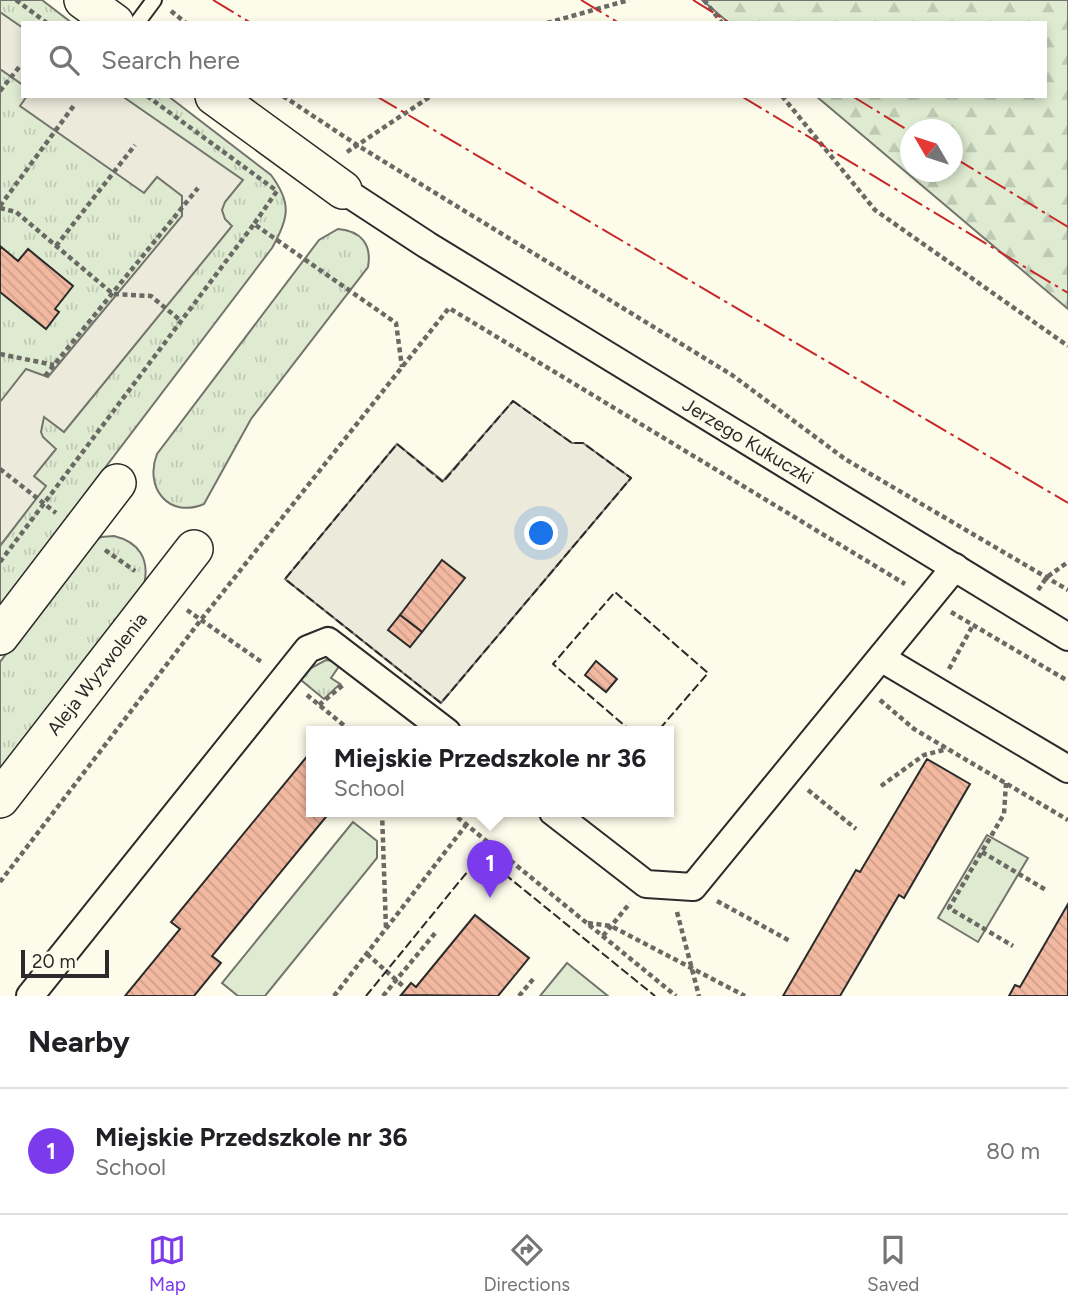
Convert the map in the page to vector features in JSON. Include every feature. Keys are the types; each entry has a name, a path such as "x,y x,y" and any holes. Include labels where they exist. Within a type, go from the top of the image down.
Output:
{"street":[{"path":"83,0 111,21"},
{"path":"217,98 343,190"},
{"name":"Jerzego Kukuczki","path":"343,190 427,245 1068,637"},
{"path":"0,636 117,483"},
{"name":"Aleja Wyzwolenia","path":"0,799 194,549"},
{"path":"560,817 670,885 860,684 955,567"},
{"path":"30,996 308,649 328,640 439,726"},
{"path":"881,658 1068,769"}],"lane":[{"path":"138,21 154,0"}],"path":[{"path":"16,0 44,21"},
{"path":"554,21 629,0"},
{"path":"704,0 720,21"},
{"path":"0,91 20,66"},
{"path":"0,562 277,191 150,98"},
{"path":"286,98 357,145 732,375 845,458 1068,590"},
{"path":"357,145 428,98"},
{"path":"784,98 876,210 1068,346"},
{"path":"75,104 0,207 16,212 113,294 151,296 181,321"},
{"path":"56,246 135,145"},
{"path":"46,376 198,188"},
{"path":"254,224 396,323 402,367"},
{"path":"0,882 200,621 449,307 1068,681"},
{"path":"2,355 54,365"},
{"path":"0,469 200,621 284,678 344,726"},
{"path":"1025,610 1046,577 1068,562"},
{"path":"936,691 973,625"},
{"path":"860,684 915,729 1068,820"},
{"path":"881,786 924,755 947,748"},
{"path":"1006,783 1004,814 949,908 1013,946"},
{"path":"383,817 386,929"},
{"path":"457,817 676,996"},
{"path":"333,996 466,825"},
{"path":"982,852 1046,890"},
{"path":"603,936 611,926 670,885"},
{"path":"670,885 790,941"},
{"path":"670,885 699,996"},
{"path":"586,923 611,926 745,996"},
{"path":"383,996 436,932"},
{"path":"367,954 404,987"},
{"path":"519,996 534,978"}],"green space":[{"path":"0,0 42,0 69,21 21,21 21,98 171,98 271,175 282,194 286,211 282,228 272,248 0,606"},
{"path":"702,0 1068,0 1068,309 918,182 963,182 963,119 900,119 900,167 818,98 1047,98 1047,21 727,21"},
{"path":"338,229 353,233 363,240 368,252 368,267 251,419 204,504 191,508 170,503 162,497 154,478 157,454 319,240"},
{"path":"114,536 130,543 141,553 145,567 144,585 0,774 0,662 88,546 101,537"},
{"path":"326,660 342,662 331,678 340,684 324,699 301,680 311,668"},
{"path":"353,822 377,841 377,858 265,996 238,996 222,983"},
{"path":"987,835 1028,858 978,942 938,918"},
{"path":"567,963 608,996 540,996"}],"shaded area":[{"path":"0,12 21,27 21,84 0,69"},
{"path":"26,98 125,98 243,180 225,202 222,210 225,219 232,226 64,432 44,417 41,432 56,449 34,476 46,486 0,546 0,402 26,369 48,377 182,216 182,196 157,177 144,193 20,106"},
{"path":"513,401 572,443 583,443 631,478 441,703 285,579 397,444 443,481"}],"building":[{"path":"0,246 18,261 28,249 73,286 55,309 59,312 46,329 0,292"},
{"path":"442,560 465,578 422,632 400,615"},
{"path":"400,615 422,632 410,647 388,630"},
{"path":"596,661 617,679 606,692 585,675"},
{"path":"306,758 306,817 326,817 212,956 221,963 194,996 125,996 180,929 171,922"},
{"path":"927,759 970,784 904,898 899,895 840,996 783,996 856,870 860,872"},
{"path":"1068,904 1068,996 1009,996 1015,985 1020,987"},
{"path":"475,915 529,958 498,996 401,995 411,983 416,987"}],"fence":[{"path":"513,401 572,443 583,443 631,478 441,703 285,579 397,444 443,482 513,401"},
{"path":"625,726 553,664 615,592 708,673 662,726"},
{"path":"366,996 481,855 655,996"}],"power":[{"path":"213,0 248,21"},
{"path":"581,0 616,21"},
{"path":"693,0 727,21"},
{"path":"379,98 1068,503"},
{"path":"744,98 1068,293"},
{"path":"855,98 900,125"},
{"path":"963,163 1068,227"}],"place":[{"name":"Miejskie Przedszkole nr 36","path":"490,898"}]}
